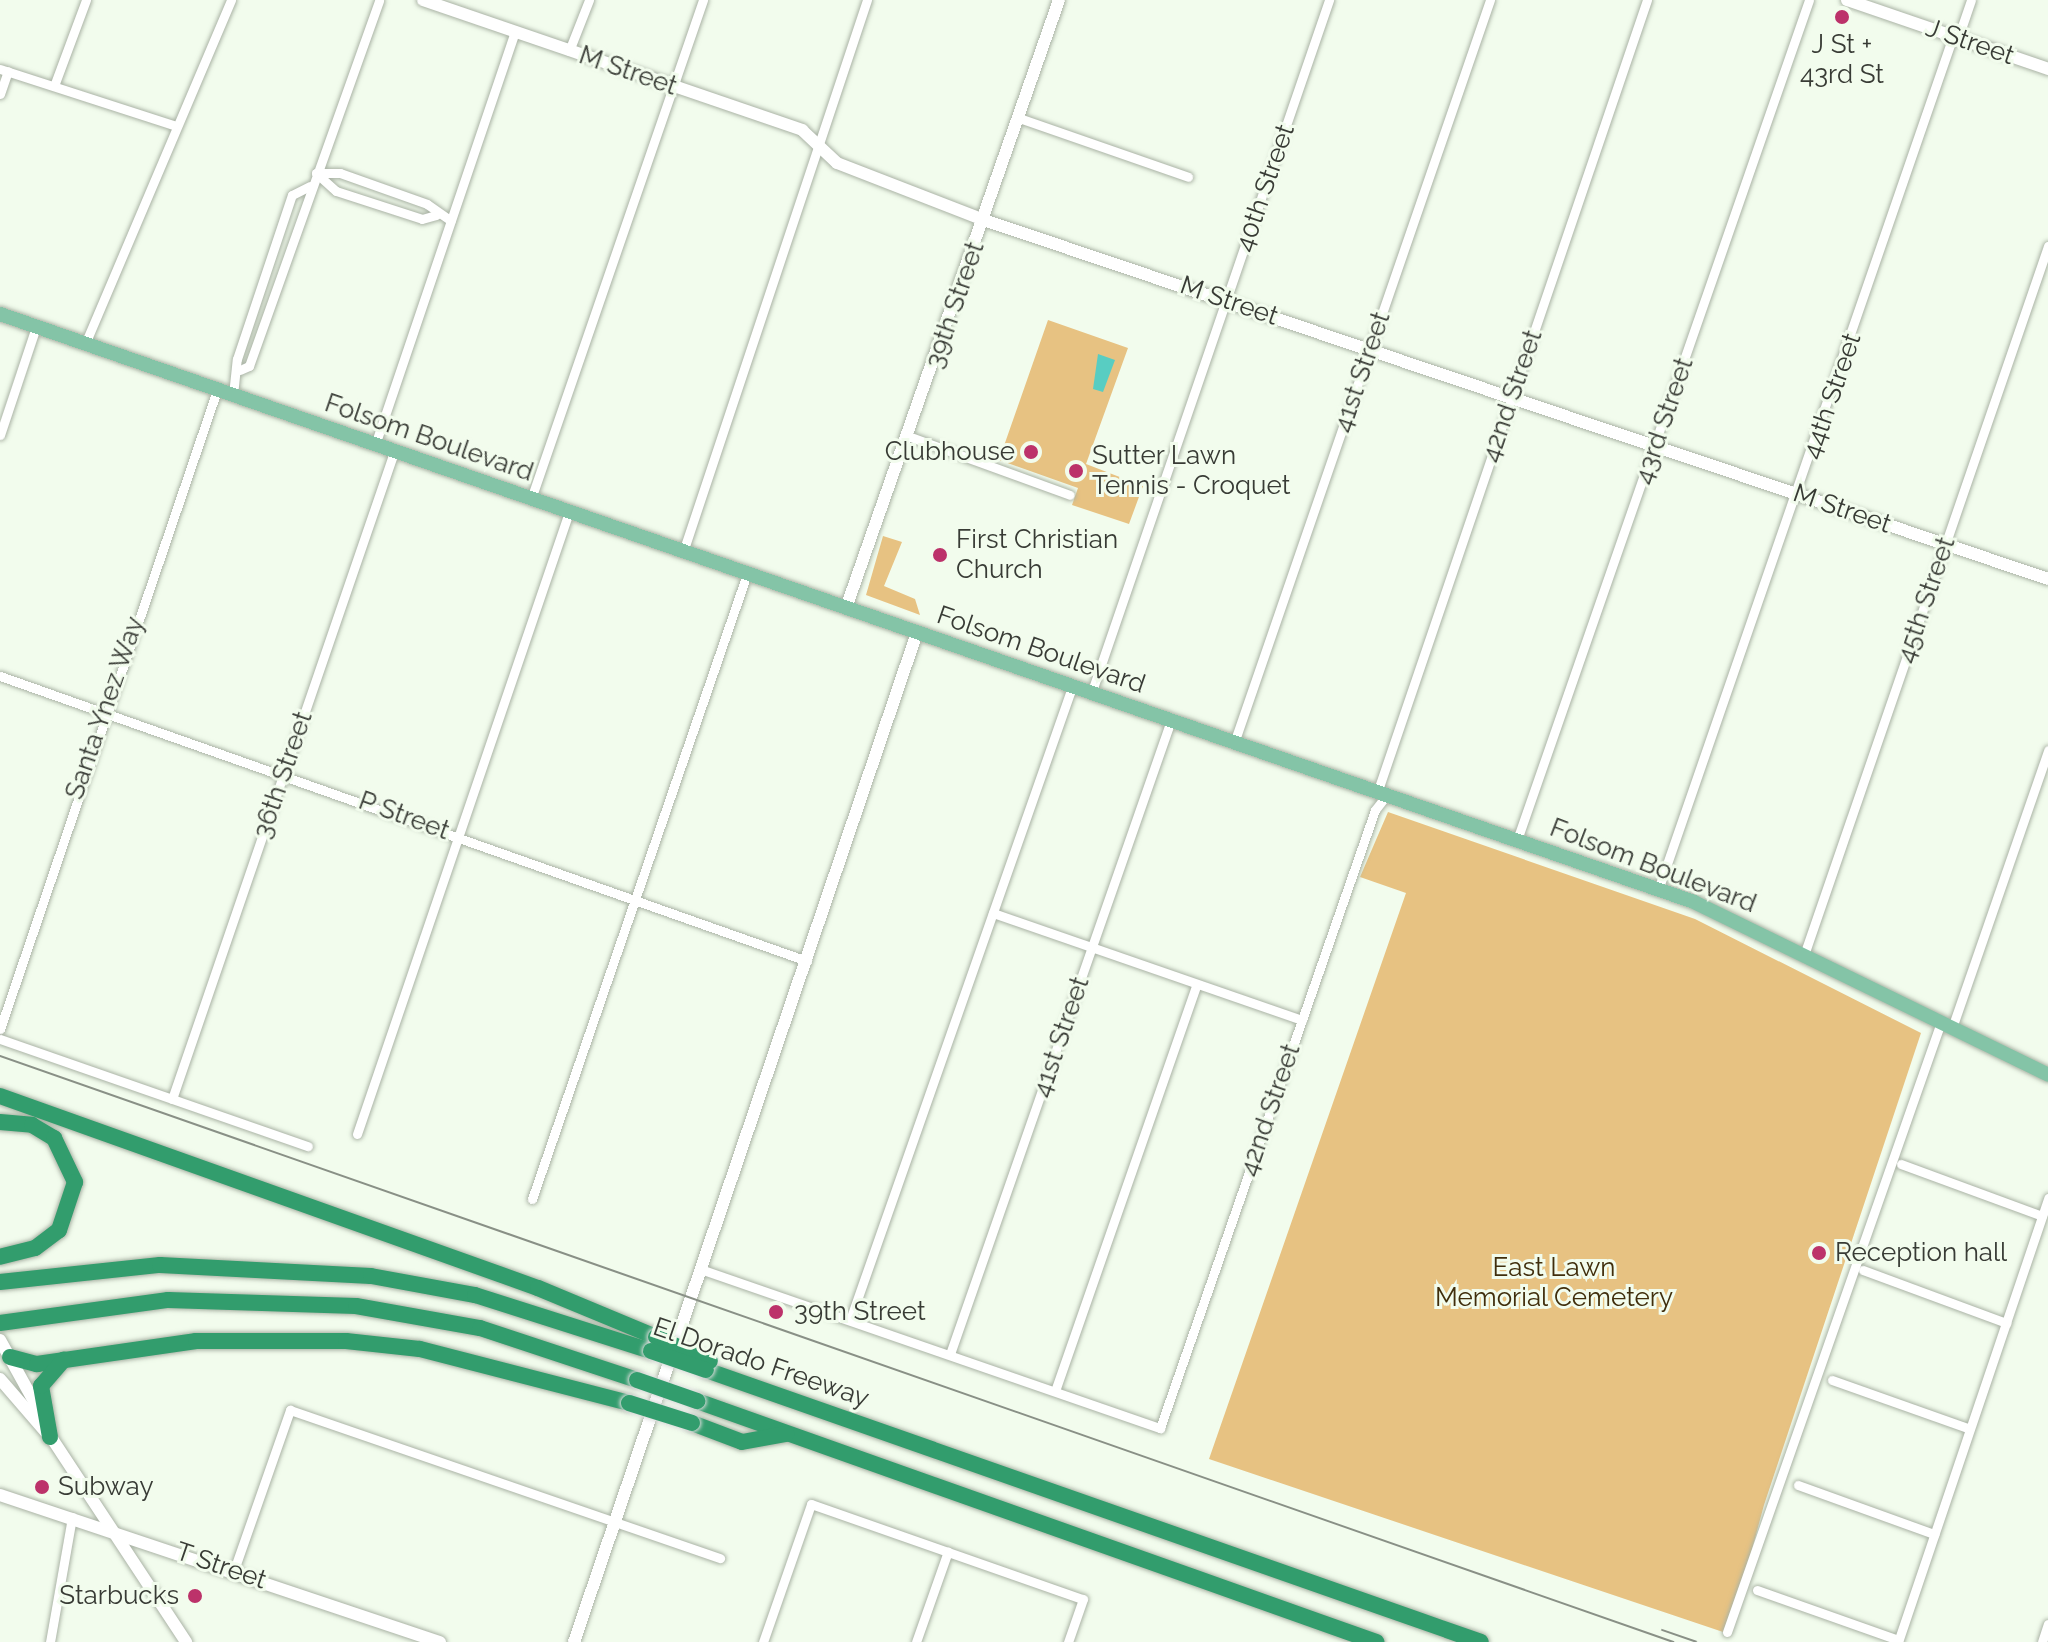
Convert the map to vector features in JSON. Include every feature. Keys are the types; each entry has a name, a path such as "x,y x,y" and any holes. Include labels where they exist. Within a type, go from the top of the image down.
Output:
{"highway":[{"path":"0,1096 523,1282 654,1344"},
{"path":"0,1122 32,1125 54,1138 75,1182 59,1230 35,1248 0,1257"},
{"name":"El Dorado Freeway","path":"0,1282 160,1265 356,1275 475,1295 654,1344 779,1393 1481,1642"},
{"path":"0,1323 168,1300 356,1306 480,1328 697,1401 1376,1642"},
{"path":"5,1356 37,1364 196,1341 346,1341 420,1349 629,1403 742,1442 790,1434"},
{"path":"50,1437 41,1386 66,1358"}],"main road":[{"name":"Folsom Boulevard","path":"0,314 1658,890 1804,955 2048,1075"}],"street":[{"path":"54,86 86,0"},
{"path":"85,344 173,125 231,0"},
{"path":"240,370 249,366 310,186 379,0"},
{"name":"M Street","path":"423,0 802,130 837,163 984,220 2048,579"},
{"path":"569,51 589,0"},
{"path":"531,499 703,0"},
{"path":"683,552 867,0"},
{"name":"39th Street","path":"846,608 1059,0"},
{"name":"40th Street","path":"1091,694 1329,0"},
{"name":"41st Street","path":"1234,743 1490,0"},
{"name":"42nd Street","path":"1055,1391 1160,1428 1382,794 1647,0"},
{"name":"43rd Street","path":"1517,840 1809,0"},
{"name":"44th Street","path":"1658,890 1971,0"},
{"name":"J Street","path":"1853,1 2048,69"},
{"path":"375,445 515,32"},
{"path":"0,94 4,70 173,125"},
{"path":"1019,118 1188,177"},
{"path":"316,173 340,173 427,204 436,215 451,221"},
{"path":"316,173 336,191 422,219 436,215"},
{"path":"233,395 240,370 237,359 292,195 310,186"},
{"name":"45th Street","path":"1804,955 2048,246"},
{"path":"254,303 267,308"},
{"path":"0,435 36,327"},
{"name":"Santa Ynez Way","path":"0,1029 103,712 217,390"},
{"path":"908,436 1070,495"},
{"name":"36th Street","path":"172,1099 394,452"},
{"path":"357,1134 569,512"},
{"path":"532,1199 747,574"},
{"path":"574,1642 703,1270 917,633"},
{"name":"P Street","path":"0,676 807,961"},
{"path":"850,1320 1072,687"},
{"name":"41st Street","path":"950,1354 1171,720"},
{"path":"1727,1632 2048,750"},
{"path":"993,913 1302,1020"},
{"path":"703,1270 1055,1391 1197,984"},
{"path":"0,1039 308,1146"},
{"path":"1901,1164 2042,1216"},
{"path":"1757,1590 1898,1641 2048,1198"},
{"path":"1863,1270 2006,1323"},
{"path":"0,1340 5,1356 50,1437 186,1642"},
{"path":"0,1379 50,1437"},
{"path":"1832,1380 1970,1429"},
{"path":"234,1570 290,1410 720,1558"},
{"path":"1798,1485 1934,1534"},
{"name":"T Street","path":"0,1495 108,1526 440,1642"},
{"path":"763,1642 811,1504 1083,1599 1068,1642"},
{"path":"50,1642 72,1517"},
{"path":"916,1642 948,1551"},
{"path":"2042,1642 2048,1624"}],"green space":[{"path":"1048,320 1128,348 1086,464 1143,486 1129,524 1072,505 1078,488 999,460"},
{"path":"883,536 902,542 884,586 915,599 920,615 866,595"},
{"name":"East Lawn Memorial Cemetery","path":"1388,812 1695,919 1921,1033 1764,1505 1729,1634 1209,1459 1406,893 1360,877"}],"water":[{"path":"1098,354 1115,360 1103,392 1093,389"}],"tram line":[{"path":"0,1056 1673,1642"},
{"path":"1662,1630 1696,1642"}],"place":[{"name":"J St + 43rd St","path":"1842,17"},
{"name":"Clubhouse","path":"1031,452"},
{"name":"Sutter Lawn Tennis - Croquet","path":"1076,471"},
{"name":"First Christian Church","path":"940,555"},
{"name":"Reception hall","path":"1819,1253"},
{"name":"39th Street","path":"776,1312"},
{"name":"Subway","path":"42,1487"},
{"name":"Starbucks","path":"195,1596"}]}
